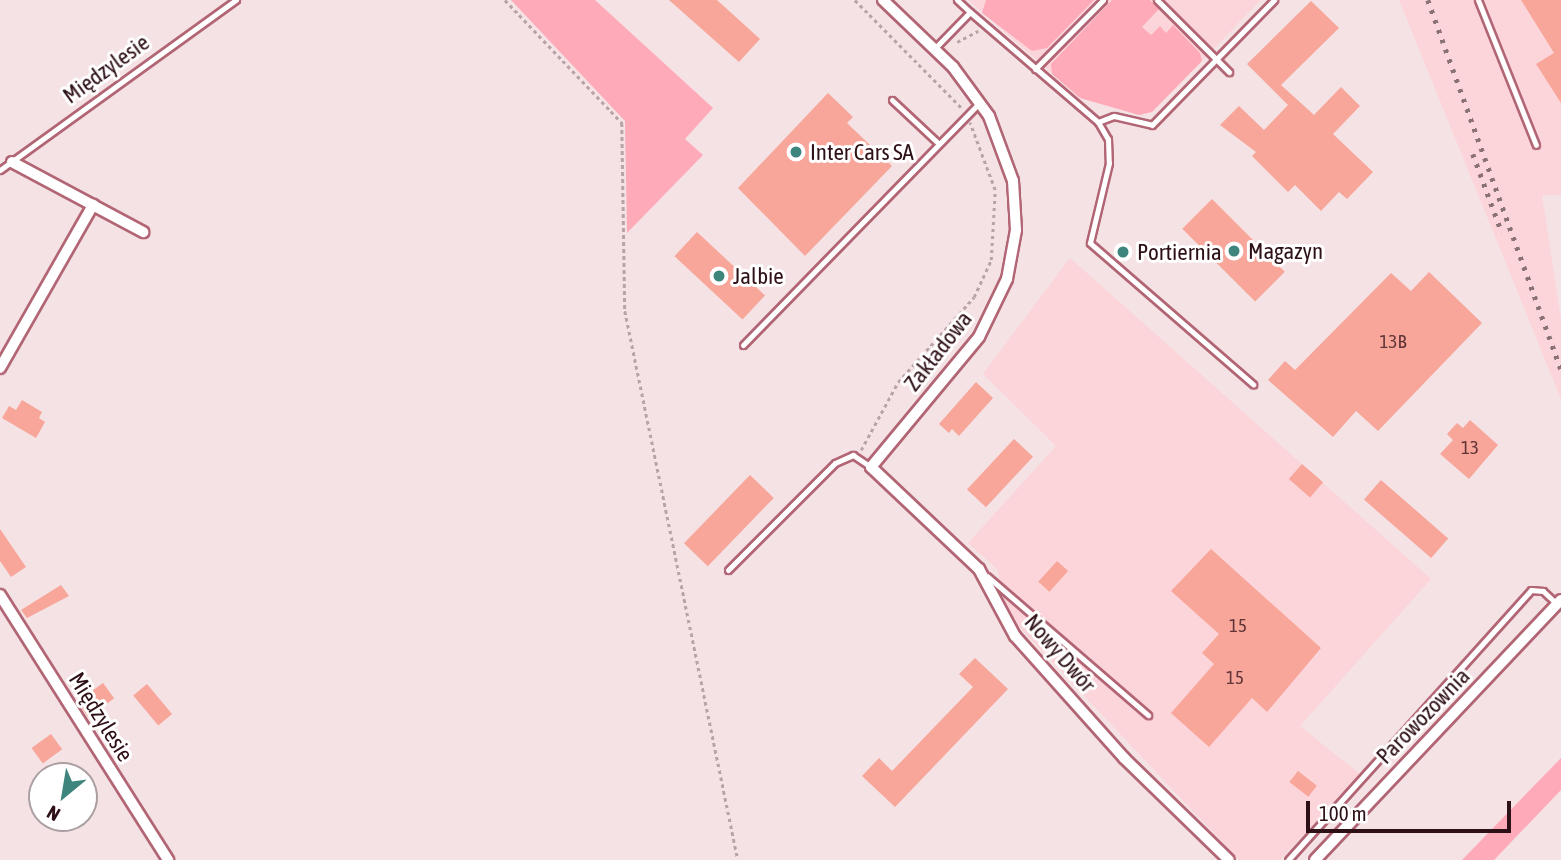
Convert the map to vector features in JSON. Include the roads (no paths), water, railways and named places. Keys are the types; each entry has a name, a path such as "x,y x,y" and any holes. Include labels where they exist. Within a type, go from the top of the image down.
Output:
{"street":[{"name":"Zakładowa","path":"871,467 972,347 1007,279 1016,230 1013,181 981,102 936,48 883,0"},
{"path":"12,162 144,232"},
{"path":"0,368 93,205"},
{"name":"Nowy Dwór","path":"871,467 979,569 1015,636 1124,758 1229,860"},
{"name":"Międzylesie","path":"0,595 168,860"},
{"name":"Parowozownia","path":"1315,860 1559,602"}],"lane":[{"name":"Międzylesie","path":"0,170 236,0"},
{"path":"957,0 1098,122 1108,139 1110,163 1090,243 1253,384"},
{"path":"1035,69 1103,0"},
{"path":"1157,0 1229,72"},
{"path":"1098,122 1114,116 1152,125 1274,0"},
{"path":"1478,0 1536,145"},
{"path":"936,48 970,12"},
{"path":"892,100 938,143"},
{"path":"743,345 981,102"},
{"path":"728,570 835,463 853,455 871,467"},
{"path":"979,569 1148,715"},
{"path":"1288,860 1531,590 1543,591 1559,602"}],"railway":[{"path":"1428,0 1561,369"},
{"path":"1473,154 1502,233"}],"place":[{"name":"Inter Cars SA","path":"796,152"},
{"name":"Magazyn","path":"1234,251"},
{"name":"Portiernia","path":"1123,252"},
{"name":"Jalbie","path":"719,276"}]}
